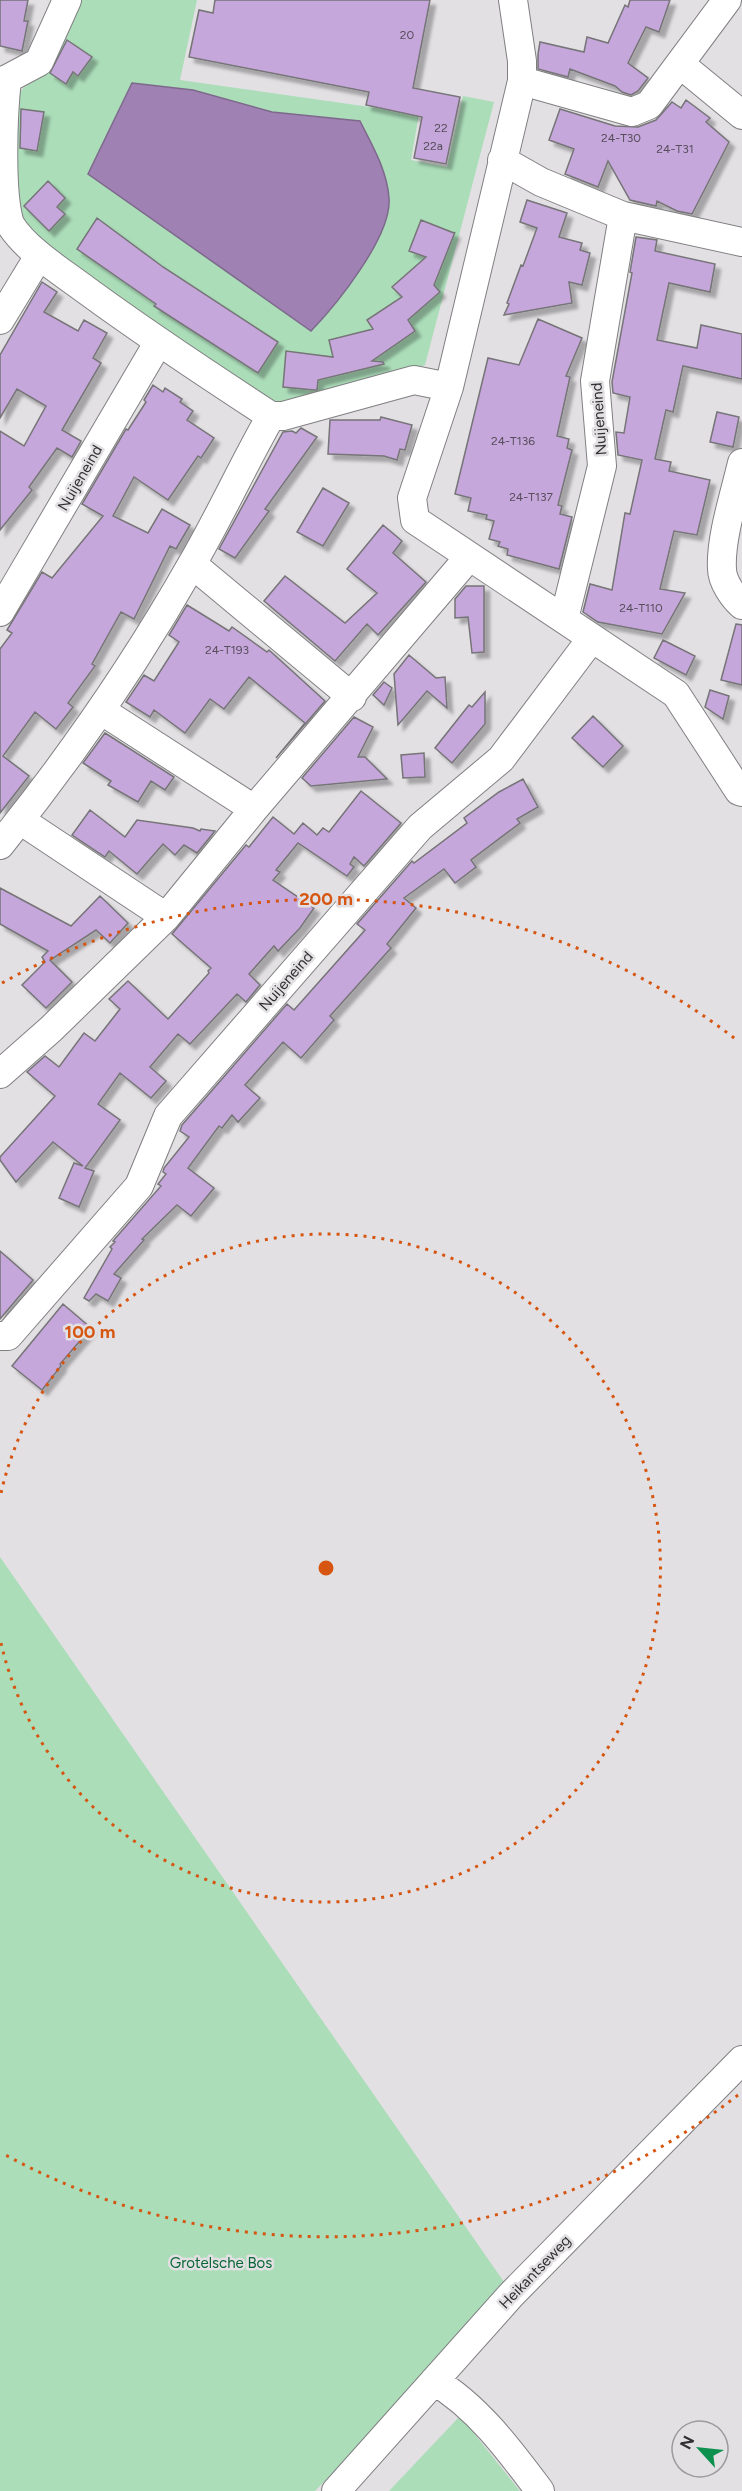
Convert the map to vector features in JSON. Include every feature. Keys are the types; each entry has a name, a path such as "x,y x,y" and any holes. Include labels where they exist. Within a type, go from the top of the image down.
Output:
{"street":[{"path":"67,0 39,62 3,76 0,189 9,223 39,256 158,342 272,416 283,416 414,380 449,387"},
{"path":"513,0 522,61 522,81 449,387 412,498 415,520 676,694 735,782"},
{"path":"522,81 632,112 650,105 728,0"},
{"path":"680,64 742,115"},
{"path":"502,160 541,182 623,216 742,242"},
{"name":"Nuijeneind","path":"564,619 602,466 595,381 623,216"},
{"path":"0,320 39,256"},
{"name":"Nuijeneind","path":"0,612 158,342"},
{"path":"0,845 102,711 192,564 272,416"},
{"path":"742,463 725,539 721,571 733,597 742,605"},
{"path":"0,1074 51,1029 166,917 254,809 469,557"},
{"path":"192,564 351,697"},
{"name":"Nuijeneind","path":"0,1336 8,1336 139,1186 168,1116 420,827 501,759 592,638"},
{"path":"102,711 254,809"},
{"path":"20,820 166,917"},
{"name":"Heikantseweg","path":"336,2491 511,2295 742,2060"},
{"path":"434,2381 456,2394 513,2456 540,2491"}],"green space":[{"path":"70,0 197,0 180,80 419,114 411,160 447,167 463,96 494,102 425,365 303,406 279,407 32,249 4,166 14,98 37,74","holes":["132,83 193,90 272,112 359,121 387,215 373,247 355,277 311,330 89,174"]},
{"name":"Grotelsche Bos","path":"0,1557 504,2282 495,2306 315,2491 0,2491"},
{"path":"460,2416 520,2491 389,2491"}],"shaded area":[{"path":"132,83 193,90 272,112 360,121 385,178 389,198 388,214 382,231 361,269 311,331 88,174"}],"building":[{"path":"0,0 28,0 24,21 28,21 22,51 0,46"},
{"path":"215,0 430,0 413,88 460,97 446,164 414,158 422,117 366,105 369,92 189,57 199,10 213,13"},
{"path":"630,0 670,0 659,32 646,27 628,63 648,78 638,91 631,95 615,86 570,69 568,77 538,69 540,42 584,52 587,37 608,43 625,5 628,7"},
{"path":"67,40 92,57 78,76 73,72 66,84 50,73"},
{"path":"686,100 710,118 706,122 729,142 692,214 677,211 657,201 656,206 630,200 608,161 598,187 565,174 574,149 549,140 560,109 615,126 638,127 656,120 672,102 681,108"},
{"path":"21,109 44,112 37,151 20,148"},
{"path":"48,181 65,198 57,207 65,214 49,231 24,206"},
{"path":"527,200 567,213 559,237 582,243 580,250 590,253 582,285 569,282 572,303 504,315 521,265 523,266 537,228 520,222"},
{"path":"97,218 163,267 278,342 258,373 154,306 156,304 77,249"},
{"path":"421,220 455,232 434,285 440,292 408,320 415,331 372,361 384,364 318,380 317,390 283,387 286,351 333,357 329,340 373,329 367,320 402,297 392,287 426,257 409,251"},
{"path":"636,237 657,240 655,251 715,264 710,292 669,283 657,340 697,348 701,325 742,334 742,379 683,366 673,412 666,410 655,459 671,462 669,471 710,480 697,535 674,531 660,589 685,593 662,634 598,622 583,612 590,584 612,590 625,513 630,514 642,460 618,455 616,432 624,433 630,397 613,393 612,382 632,273 630,272"},
{"path":"42,282 57,292 44,312 78,331 84,320 107,333 93,358 101,363 62,430 81,441 72,457 57,448 29,487 32,490 0,530 0,431 24,446 46,406 17,389 0,418 0,355"},
{"path":"538,319 582,338 566,376 570,377 557,436 569,439 567,448 572,450 558,505 562,506 560,514 572,517 559,569 507,555 508,549 498,546 500,542 489,539 494,521 486,519 487,515 468,511 471,498 455,494 488,358 519,365"},
{"path":"153,385 163,392 165,388 182,399 180,402 193,411 187,420 214,438 201,458 198,456 168,500 134,477 113,516 148,533 162,509 190,525 176,549 170,546 134,619 121,612 92,664 95,666 68,703 73,707 56,729 35,712 3,756 29,776 0,813 0,649 12,633 7,630 42,572 52,578 103,516 82,504 126,429 128,430 146,402 144,400"},
{"path":"717,412 739,417 733,447 710,442"},
{"path":"381,417 412,425 405,450 400,449 397,460 384,456 328,454 330,420 380,420"},
{"path":"301,428 317,437 265,509 269,511 235,558 219,549 283,432 296,433"},
{"path":"323,488 349,503 323,546 297,532"},
{"path":"383,525 402,541 393,553 426,582 378,635 367,624 335,661 264,601 285,576 345,623 377,593 347,569"},
{"path":"466,586 484,586 484,652 472,653 468,617 455,618 455,599"},
{"path":"187,605 229,631 232,627 267,652 269,650 325,701 276,758 305,723 249,677 224,709 210,699 185,733 154,710 150,717 126,702 144,675 154,681 179,642 169,635"},
{"path":"736,624 742,625 742,685 721,680"},
{"path":"663,640 695,656 686,675 654,658"},
{"path":"409,655 436,678 445,677 447,708 427,691 398,725 394,674"},
{"path":"384,682 392,688 384,705 373,695"},
{"path":"710,690 729,696 723,719 705,707"},
{"path":"485,692 485,724 452,763 435,748 469,705 472,707"},
{"path":"593,716 623,746 603,767 572,738"},
{"path":"354,717 373,727 358,757 365,757 387,779 311,786 302,778"},
{"path":"105,733 174,777 165,790 151,781 138,802 108,785 111,781 83,763"},
{"path":"424,753 425,777 403,778 401,755"},
{"path":"523,779 538,807 517,819 520,823 471,860 476,867 455,883 444,869 404,898 416,908 387,944 391,948 330,1016 334,1020 301,1058 283,1042 245,1085 260,1098 238,1122 232,1115 222,1128 219,1126 188,1168 214,1188 191,1216 177,1205 142,1239 144,1240 114,1274 121,1278 108,1301 96,1294 89,1301 84,1298 112,1249 110,1247 115,1242 113,1241 161,1186 158,1184 166,1174 163,1172 164,1168 189,1137 180,1131 182,1125 287,1004 294,1010 365,930 357,924 412,861 414,863 467,823 464,818 499,792"},
{"path":"361,791 401,823 364,866 354,857 350,864 354,867 347,876 298,843 276,870 280,872 273,880 314,908 300,928 278,951 274,946 249,974 260,985 246,1002 237,994 190,1044 178,1034 150,1067 166,1081 151,1098 120,1073 98,1104 120,1120 85,1168 94,1171 79,1207 59,1198 74,1163 83,1166 53,1142 16,1182 0,1157 55,1096 27,1072 45,1056 59,1067 84,1033 95,1041 120,1009 109,999 128,981 168,1019 211,968 172,934 246,845 249,847 273,817 294,834 303,823 317,835 323,828 329,832"},
{"path":"90,810 125,837 137,820 200,831 201,829 215,831 197,853 184,845 175,855 163,844 137,874 109,851 105,857 72,835"},
{"path":"0,888 71,926 100,896 128,923 110,943 96,930 50,960 72,982 46,1008 22,985 45,962 42,957 48,951 0,924"},
{"path":"0,1251 33,1280 0,1319"},
{"path":"63,1304 91,1328 60,1364 61,1366 42,1390 12,1366"}]}
